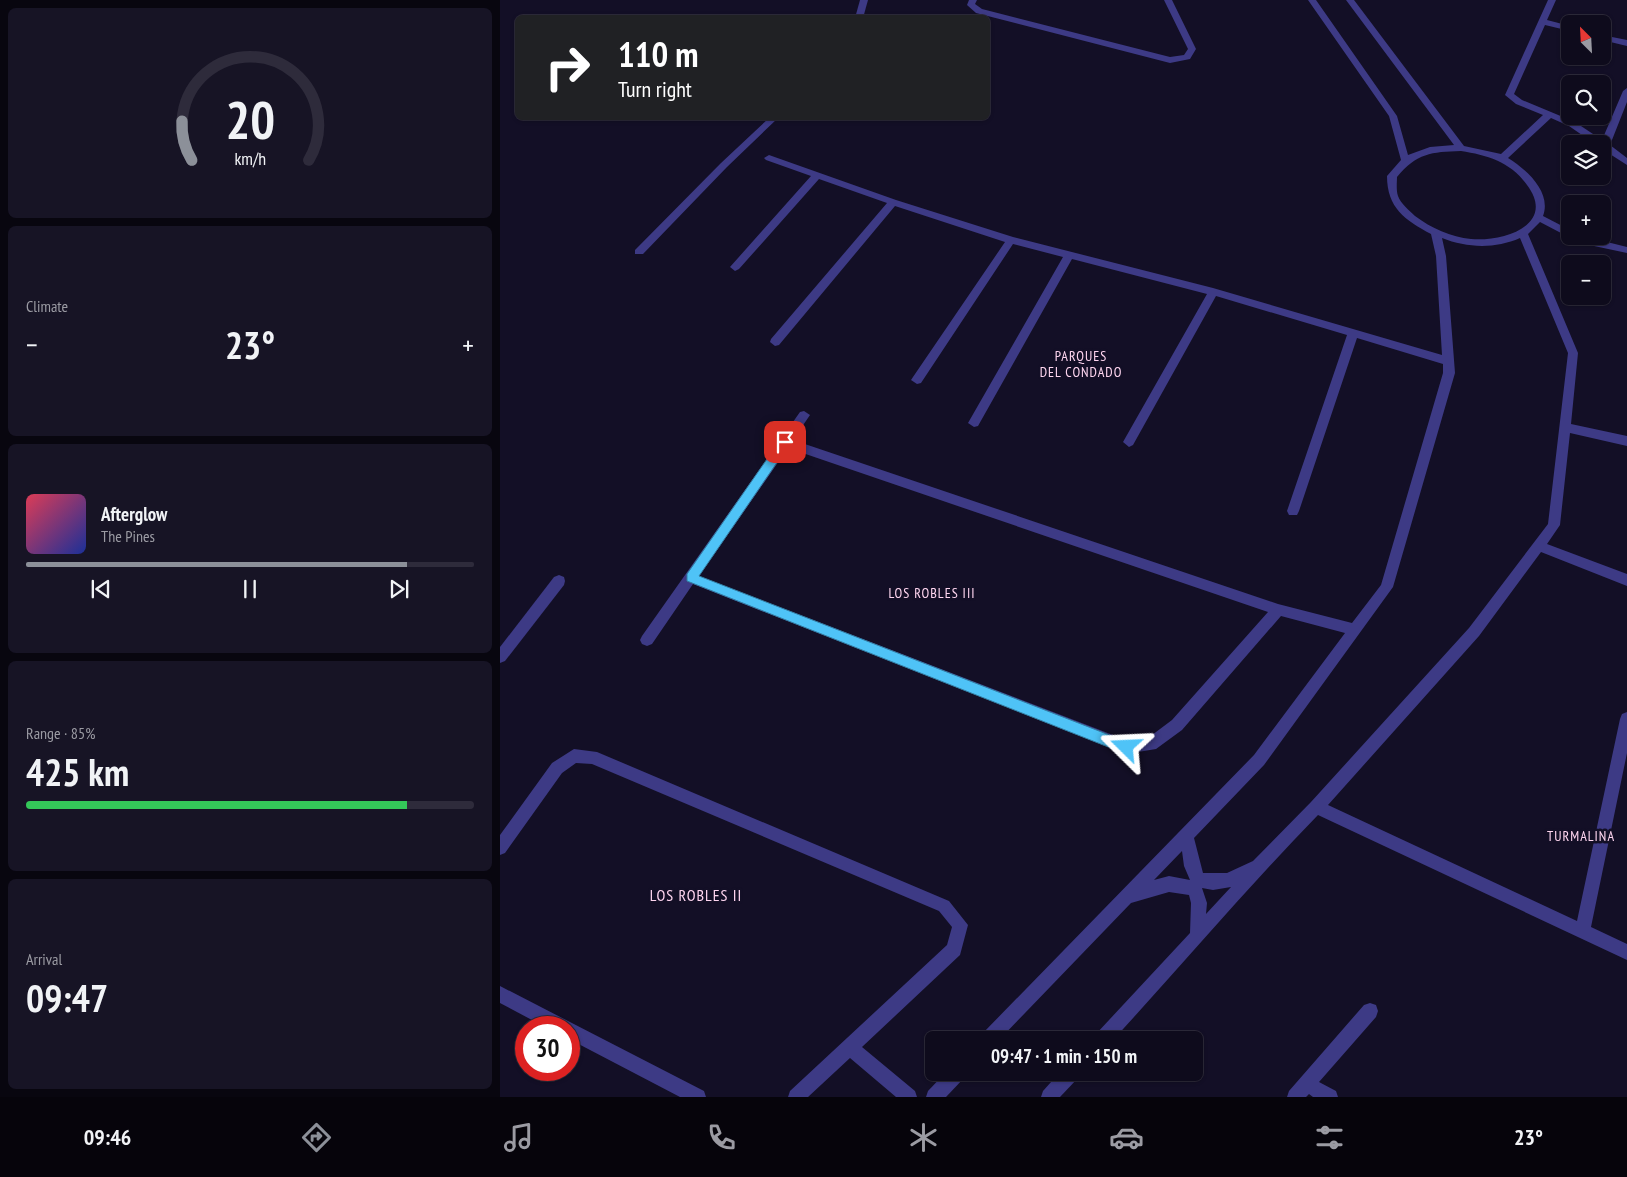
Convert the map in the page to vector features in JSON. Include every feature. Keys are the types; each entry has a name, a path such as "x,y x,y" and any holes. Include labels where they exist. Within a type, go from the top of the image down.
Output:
{"street":[{"path":"861,15 864,0"},
{"path":"973,0 971,5 979,11 1170,60 1187,57 1192,49 1168,0"},
{"path":"1312,0 1393,116 1405,159"},
{"path":"1350,0 1461,148"},
{"path":"1552,0 1509,95 1519,102 1572,124 1589,135"},
{"path":"1543,22 1561,27"},
{"path":"1611,39 1627,43"},
{"path":"1607,135 1627,91"},
{"path":"1502,158 1549,115"},
{"path":"639,252 724,165 772,120"},
{"path":"1461,148 1502,158 1529,178 1541,198 1538,218 1523,233 1498,242 1475,242 1436,234 1408,218 1393,197 1392,176 1405,159 1430,149 1461,148"},
{"path":"1611,150 1627,162"},
{"path":"769,158 893,202 1011,240 1213,292 1448,361"},
{"path":"735,267 817,175"},
{"path":"775,342 893,202"},
{"path":"1538,218 1561,230"},
{"path":"1110,1031 1198,936 1261,863 1316,807 1474,632 1554,526 1574,352 1523,233"},
{"path":"997,1031 1123,898 1259,760 1387,587 1449,373 1441,256 1436,234"},
{"path":"917,380 1011,240"},
{"path":"1600,245 1627,250"},
{"path":"974,423 1069,255"},
{"path":"1129,442 1213,292"},
{"path":"1293,511 1353,333"},
{"path":"647,640 804,416"},
{"path":"1565,428 1627,441"},
{"path":"785,442 1278,610 1355,630"},
{"path":"1538,546 1627,580"},
{"path":"691,578 1126,747 1151,744 1176,726 1278,610"},
{"path":"500,657 559,581"},
{"path":"1583,930 1627,719"},
{"path":"500,848 557,768 574,756 592,757 944,906 960,925 954,949 796,1097"},
{"path":"1316,807 1627,952"},
{"path":"1186,835 1192,866 1198,880 1212,884 1228,881 1261,863"},
{"path":"1123,898 1166,884 1183,883 1195,890 1199,904 1198,936"},
{"path":"500,994 542,1016"},
{"path":"1295,1097 1370,1011"},
{"path":"580,1036 698,1097"},
{"path":"849,1047 909,1097"},
{"path":"934,1097 949,1081"},
{"path":"1049,1097 1064,1081"},
{"path":"1307,1084 1330,1097"}],"district":[{"name":"PARQUES DEL CONDADO","path":"1081,364"},
{"name":"LOS ROBLES III","path":"932,593"},
{"name":"TURMALINA","path":"1581,836"},
{"name":"LOS ROBLES II","path":"696,895"}],"route":[{"path":"785,442 691,578 1126,747"}]}
